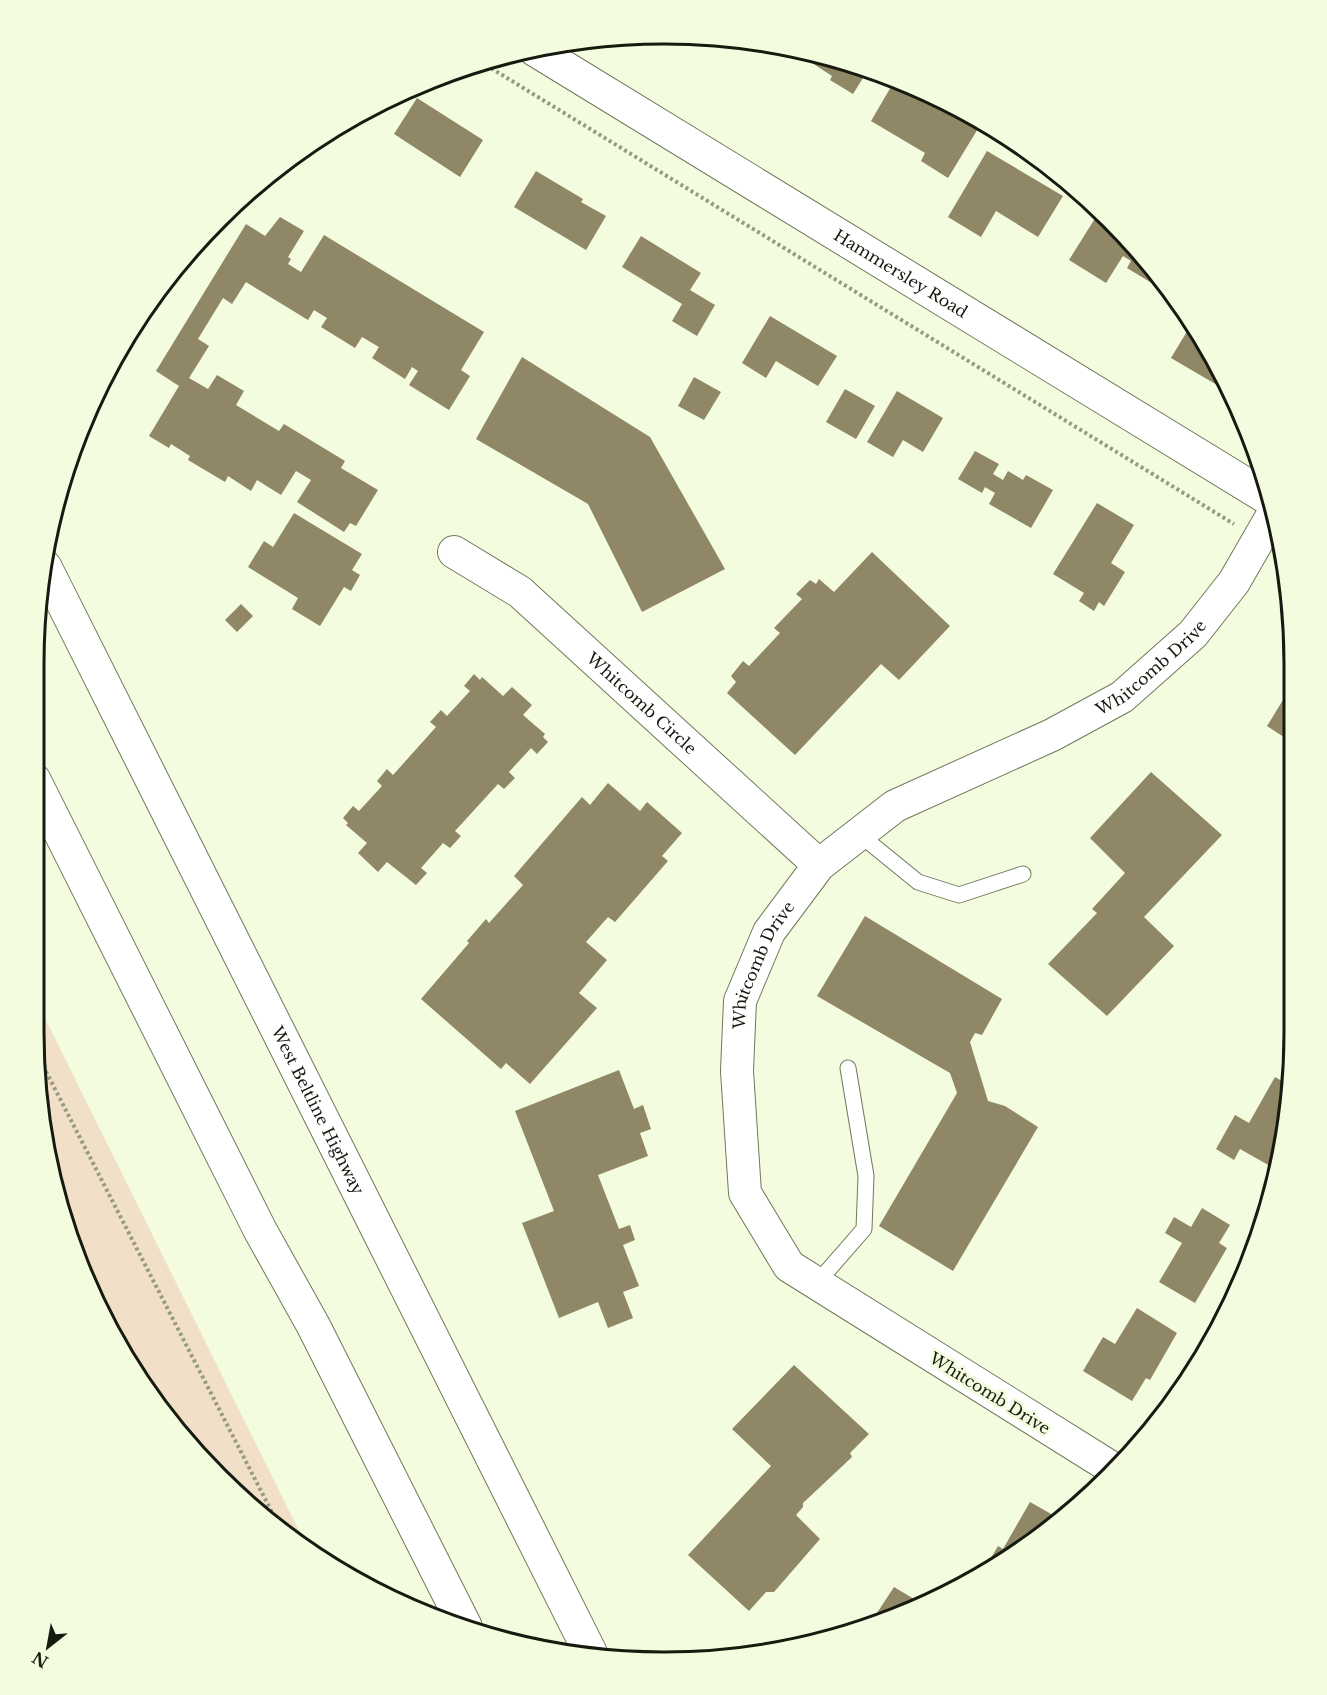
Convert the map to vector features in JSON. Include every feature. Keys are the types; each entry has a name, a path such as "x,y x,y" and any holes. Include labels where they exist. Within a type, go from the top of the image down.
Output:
{"main road":[{"name":"Hammersley Road","path":"544,55 1259,493"},
{"name":"West Beltline Highway","path":"50,577 587,1646"},
{"path":"44,800 260,1230 313,1325 461,1618"}],"street":[{"name":"Whitcomb Drive","path":"1107,1465 789,1266 745,1193 736,1071 740,1001 769,932 819,865 895,806 1052,735 1122,697 1193,634 1234,582 1265,527"},
{"name":"Whitcomb Circle","path":"454,552 520,592 819,865"}],"lane":[{"path":"859,834 918,882 959,895 1023,874"},
{"path":"816,1284 864,1229 866,1176 848,1068"}],"path":[{"path":"491,68 1265,527"},
{"path":"45,1069 271,1511"}],"shaded area":[{"path":"44,1016 300,1533 255,1498 197,1440 148,1376 107,1306 76,1231 55,1152 45,1072"}],"building":[{"path":"810,61 864,76 853,94 830,80 832,76"},
{"path":"891,87 938,107 978,129 948,178 921,161 925,153 871,121"},
{"path":"417,98 483,140 460,177 394,134"},
{"path":"987,151 1063,196 1038,237 996,211 981,237 948,217"},
{"path":"536,171 583,199 581,202 606,216 586,250 514,207"},
{"path":"280,217 304,231 288,257 291,259 288,264 301,272 324,235 484,332 461,370 470,376 449,410 409,385 418,371 412,367 405,379 372,358 379,347 362,337 355,348 321,327 327,318 314,310 308,320 246,282 232,304 223,298 198,339 209,346 189,378 208,389 217,375 244,391 236,405 279,431 284,424 345,461 341,468 378,490 356,526 350,523 344,532 297,502 311,480 296,471 281,495 257,480 251,491 228,476 225,482 188,460 190,456 171,444 169,448 149,436 179,386 156,371 246,224 265,236"},
{"path":"1095,218 1130,255 1153,284 1127,268 1131,261 1123,256 1106,283 1069,260"},
{"path":"641,236 701,273 690,290 715,305 697,336 672,321 682,304 622,267"},
{"path":"770,316 837,356 818,386 776,361 766,378 742,363"},
{"path":"1187,332 1218,386 1171,358"},
{"path":"522,357 650,437 725,569 642,612 588,504 476,439"},
{"path":"694,377 721,392 704,420 678,406"},
{"path":"845,389 875,406 856,439 826,422"},
{"path":"897,391 943,418 923,452 903,440 893,457 867,442"},
{"path":"975,451 999,464 993,474 1003,480 1008,471 1023,480 1026,475 1053,490 1031,528 989,504 995,493 985,487 982,493 958,479"},
{"path":"1097,503 1134,525 1111,563 1125,572 1104,606 1099,602 1094,611 1079,601 1084,593 1053,574"},
{"path":"294,513 362,554 352,570 360,575 351,591 344,587 320,626 292,609 298,598 248,567 264,541 273,547"},
{"path":"872,552 950,626 899,680 881,664 795,755 727,693 736,682 731,676 743,661 749,666 780,633 774,628 802,599 796,594 810,580 816,584 819,579 834,592"},
{"path":"241,604 253,616 237,632 225,620"},
{"path":"474,674 480,680 482,677 503,696 512,687 532,705 523,715 545,734 543,737 548,742 537,754 531,748 509,772 515,778 504,789 498,784 455,831 461,836 450,848 443,843 421,868 427,873 416,885 387,862 378,872 358,853 367,843 346,825 348,823 343,818 353,806 359,811 382,786 377,781 387,769 393,775 436,727 430,722 441,710 447,716 470,691 464,686"},
{"path":"1283,700 1284,701 1284,737 1267,726"},
{"path":"1151,772 1222,835 1144,917 1174,946 1107,1016 1048,964 1097,913 1092,909 1125,873 1090,838"},
{"path":"608,783 640,811 647,802 682,833 662,856 668,861 615,922 608,917 586,942 607,960 579,993 597,1008 530,1084 506,1063 501,1069 421,999 469,943 467,941 486,919 489,923 523,885 514,876 582,797 590,805"},
{"path":"865,916 1002,999 982,1035 975,1033 970,1042 988,1101 1005,1106 1038,1127 953,1271 879,1226 957,1093 950,1073 817,996"},
{"path":"619,1070 634,1109 643,1105 651,1129 640,1133 648,1156 598,1175 619,1229 630,1225 635,1240 623,1245 639,1286 623,1292 633,1318 608,1328 598,1302 559,1318 522,1223 554,1211 515,1111"},
{"path":"1275,1077 1281,1081 1269,1165 1240,1149 1234,1160 1216,1149 1235,1115 1249,1123"},
{"path":"1202,1208 1230,1225 1219,1243 1227,1248 1195,1303 1159,1282 1182,1243 1165,1233 1174,1217 1191,1227"},
{"path":"1137,1308 1177,1333 1150,1380 1146,1378 1132,1401 1083,1371 1103,1337 1115,1344"},
{"path":"794,1365 869,1434 850,1453 852,1457 803,1503 803,1507 796,1515 820,1539 774,1592 766,1592 749,1611 688,1555 771,1466 732,1429"},
{"path":"1030,1502 1052,1514 1008,1547 992,1557 998,1546 1003,1549"},
{"path":"894,1587 913,1599 901,1604 877,1614"}]}
